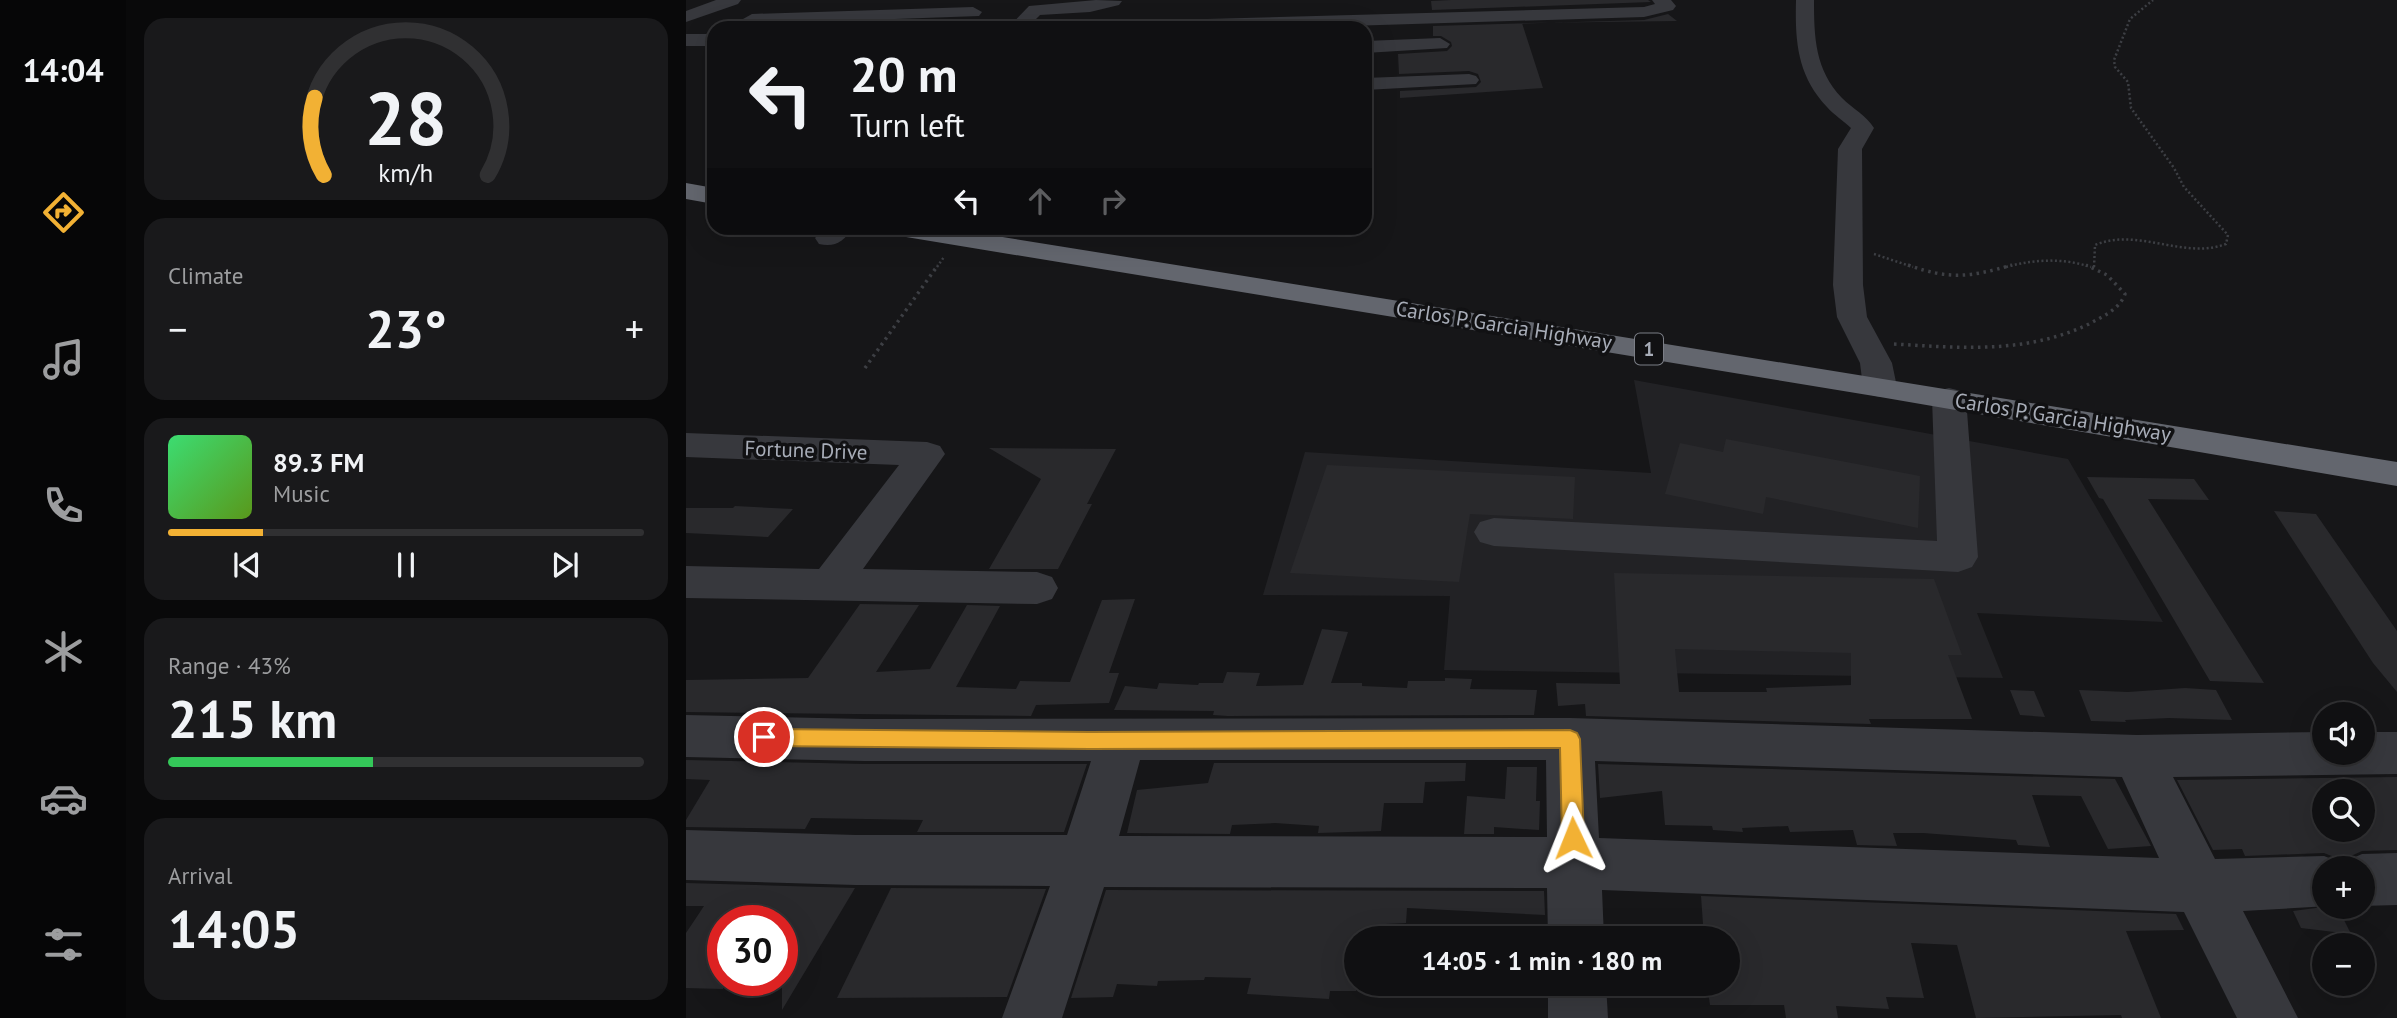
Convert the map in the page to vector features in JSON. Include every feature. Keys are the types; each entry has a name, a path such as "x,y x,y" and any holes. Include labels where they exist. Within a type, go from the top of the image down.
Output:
{"highway":[{"path":"686,191 707,195"},
{"name":"Carlos P. Garcia Highway","path":"946,235 1949,398 2397,474"}],"street":[{"path":"686,0 699,0"},
{"path":"686,8 692,0"},
{"path":"686,17 732,0"},
{"path":"750,21 780,0"},
{"path":"1349,19 1352,0"},
{"path":"1805,0 1805,38 1812,75 1838,107 1863,128 1850,149 1848,285 1852,317 1877,363 1880,387"},
{"path":"1024,21 1035,10 1090,7 1113,1"},
{"path":"1256,21 1262,3"},
{"path":"1287,21 1349,19 1415,8 1644,12 1663,4"},
{"path":"785,21 979,6"},
{"path":"965,21 979,6"},
{"path":"1078,21 1090,7"},
{"path":"1141,21 1148,9"},
{"path":"1178,21 1198,18 1242,21"},
{"path":"686,40 707,40"},
{"path":"1372,47 1440,44"},
{"path":"1372,84 1469,80"},
{"path":"1494,532 1958,557 1949,398"},
{"name":"Fortune Drive","path":"686,446 927,454 830,584"},
{"path":"686,582 1037,588"},
{"path":"686,736 864,740 1570,739 2137,756 2397,753"},
{"path":"1570,739 1576,926"},
{"path":"1032,1018 1086,860 1122,740"},
{"path":"2137,756 2268,1018"},
{"path":"686,855 856,860 1574,863 2200,886 2312,882"},
{"path":"2375,880 2397,879"},
{"path":"1577,996 1578,1018"}],"path":[{"path":"2094,268 2095,245 2100,241 2138,241 2218,249 2226,244 2228,235 2184,187 2132,108 2128,82 2115,67 2114,60 2121,47 2128,18 2153,0"},
{"path":"865,369 959,237"},
{"path":"1849,250 1957,278 2051,260 2094,268 2121,285 2125,294 2123,302 2086,326 2038,345 1998,349 1865,343"}],"shaded area":[{"path":"1634,380 2068,459 2163,622 1977,613 2003,678 1444,670 1450,596 1263,595 1305,452 1651,473"}],"building":[{"path":"1431,1 1651,2 1432,10"},
{"path":"1668,14 1677,21 1552,23 1644,20"},
{"path":"1522,23 1543,88 1400,98 1400,91 1476,87 1481,82 1478,74 1469,71 1399,74 1398,54 1447,51 1452,46 1451,42 1441,36 1433,36 1433,26"},
{"path":"1726,439 1920,476 1918,528 1766,497 1763,514 1665,494 1680,443 1723,452"},
{"path":"989,448 1116,449 1087,504 1092,504 1058,569 989,569 1041,479"},
{"path":"1327,465 1575,477 1573,519 1470,514 1459,582 1290,573"},
{"path":"2087,477 2194,479 2209,500 2148,499 2264,683 2210,681 2103,499 2099,498"},
{"path":"735,506 793,509 768,537 686,533 686,508"},
{"path":"2274,511 2316,514 2397,631 2397,692 2373,663"},
{"path":"1614,573 1934,579 1962,655 1948,655 1972,719 1869,719 1871,724 1586,716 1585,704 1558,706 1556,683 1620,684","holes":["1675,649 1851,653 1851,685 1766,688 1767,692 1679,692"]},
{"path":"1135,599 1109,673 1119,673 1109,703 1036,705 1031,716 686,712 686,680 808,678 860,604 919,605 876,672 930,669 967,605 1000,606 956,687 1016,689 1020,681 1070,682 1102,600"},
{"path":"1322,629 1348,632 1331,683 1407,688 1408,681 1472,679 1470,689 1537,690 1534,715 1228,716 1213,715 1214,711 1114,710 1125,686 1157,689 1159,683 1223,683 1227,672 1260,673 1256,686 1303,685"},
{"path":"2185,688 2216,690 2232,720 2169,718 2125,720 2126,722 2091,721 2079,690 2128,692"},
{"path":"2010,690 2034,691 2045,717 2020,715"},
{"path":"686,760 864,764 1087,764 1064,832 917,832 923,820 811,818 805,829 686,827 686,820 710,780 686,779"},
{"path":"1214,763 1466,763 1465,781 1425,782 1423,803 1384,803 1381,831 1318,833 1319,826 1275,823 1232,825 1230,834 1127,833 1137,790 1208,783"},
{"path":"1598,764 2115,779 2151,846 2108,849 2081,796 2032,795 2050,847 2018,845 2016,840 1923,833 1893,833 1897,846 1857,845 1853,830 1790,832 1788,826 1742,828 1743,832 1713,830 1712,826 1665,825 1662,791 1600,798"},
{"path":"1507,767 1537,767 1539,830 1494,827 1494,834 1464,834 1467,796 1505,799"},
{"path":"2397,777 2397,850 2362,851 2351,856 2332,856 2324,853 2245,856 2242,849 2213,850 2177,780"},
{"path":"686,883 855,888 798,983 798,905 707,905 707,989 686,988 686,933 704,906 686,906"},
{"path":"891,888 1046,889 1007,997 837,998"},
{"path":"1106,890 1544,891 1545,915 1407,908 1406,923 1344,926 1344,991 1330,991 1329,999 1247,994 1251,978 1205,977 1204,980 1158,981 1157,986 1117,984 1113,997 1071,998"},
{"path":"1701,896 2176,914 2184,930 2126,931 2161,1018 2122,1018 2121,1015 1976,1018 1957,945 1911,943 1924,998 1886,997 1889,1009 1836,1006 1838,1018 1786,1018 1784,1005 1710,1005 1709,996 1740,996 1740,926 1703,926"},
{"path":"2312,908 2312,919 2344,919 2350,933 2301,928 2293,911"},
{"path":"782,996 790,996 782,1010"}],"route":[{"path":"764,737 864,740 1570,739 1573,838"}]}
